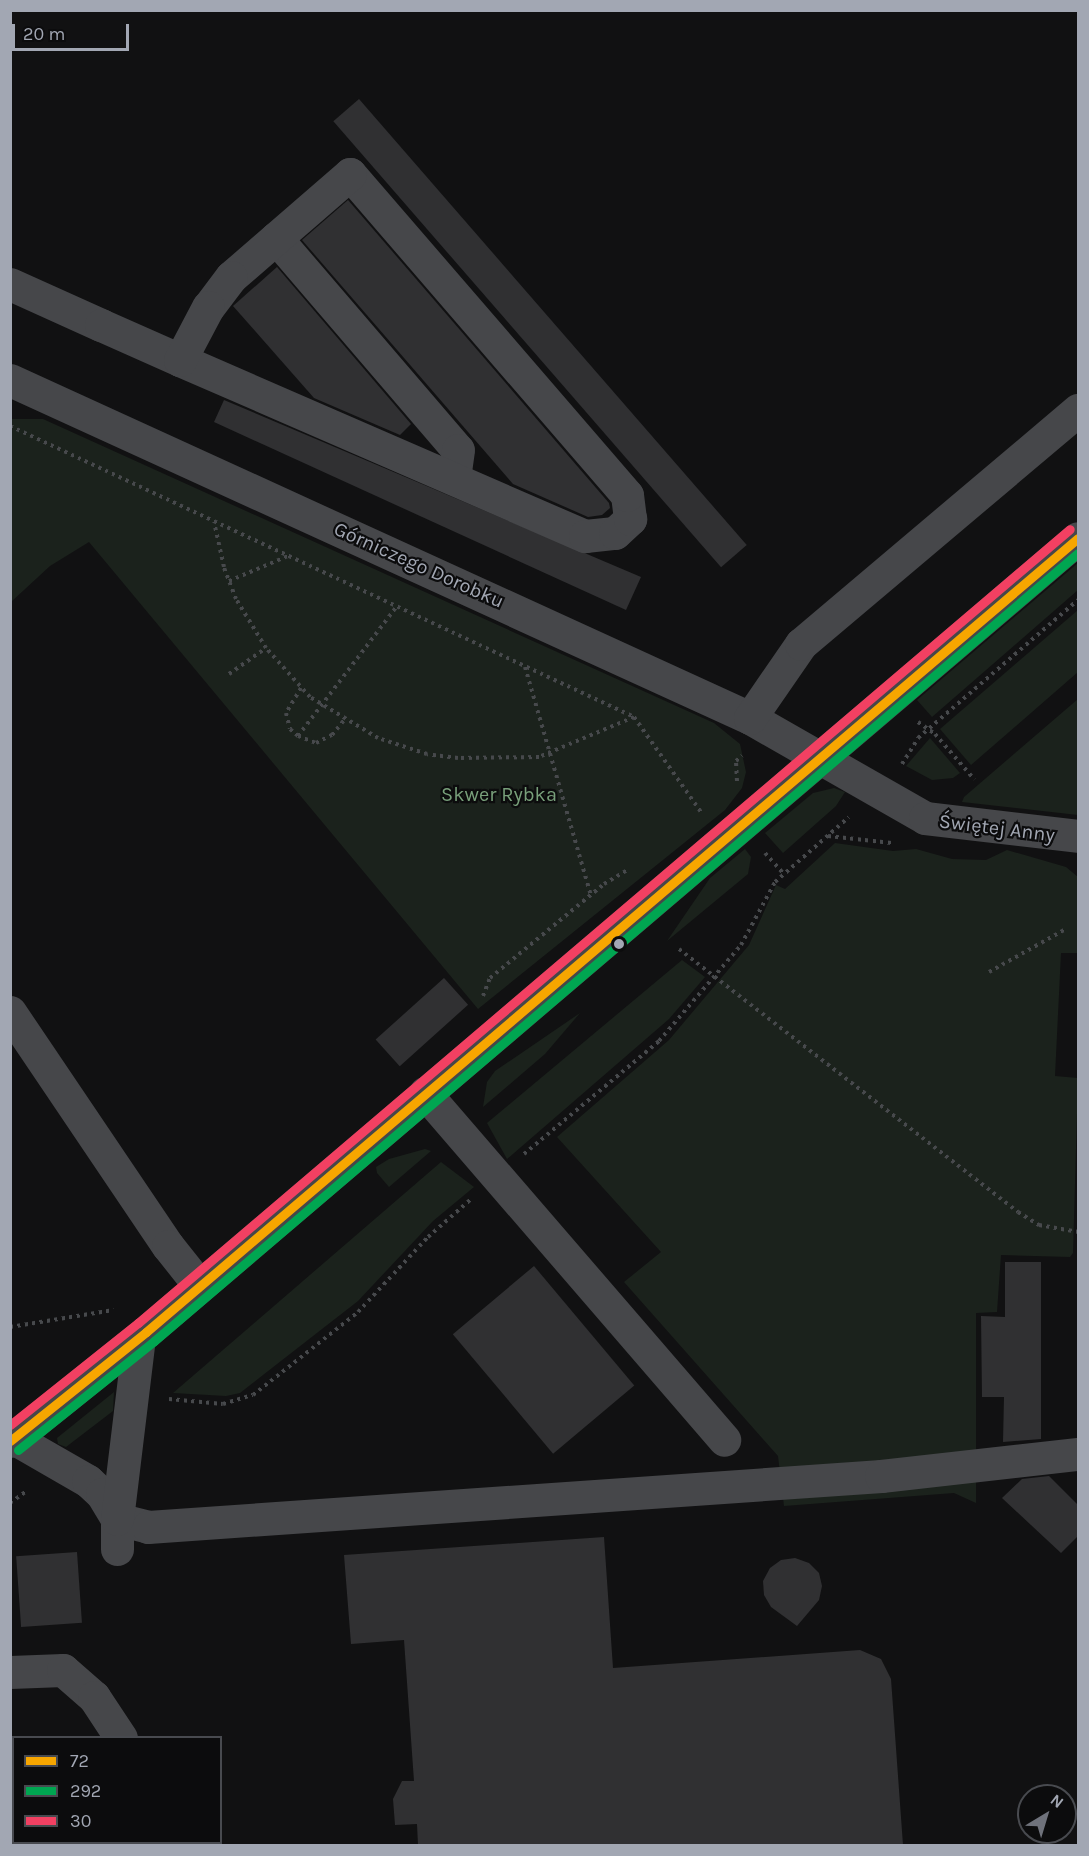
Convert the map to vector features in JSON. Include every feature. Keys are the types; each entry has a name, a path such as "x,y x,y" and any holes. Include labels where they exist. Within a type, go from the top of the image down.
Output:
{"street":[{"path":"10,284 180,360 585,536 615,533 630,519 627,495 350,174 231,277 208,307 180,360"},
{"path":"276,238 458,450 454,479"},
{"name":"Górniczego Dorobku","path":"10,380 750,718 824,757"},
{"path":"750,718 801,644 1078,410"},
{"path":"117,1534 102,1494 88,1480 13,1440 139,1338 425,1093 824,757 1078,538"},
{"name":"Świętej Anny","path":"824,757 897,805 926,818 1078,836"},
{"path":"10,1012 168,1246 199,1285"},
{"path":"425,1093 724,1440"},
{"path":"117,1534 139,1338"},
{"path":"117,1534 148,1527 881,1476 1078,1454"},
{"path":"10,1672 63,1670 94,1697 120,1736"}],"path":[{"path":"10,426 634,717 705,818"},
{"path":"214,522 229,581 266,648 301,688 322,705 378,738 427,754 491,760 550,754 634,717"},
{"path":"229,581 288,556"},
{"path":"897,772 913,744 928,729 1078,600"},
{"path":"298,736 397,606"},
{"path":"230,674 266,648"},
{"path":"525,666 591,895"},
{"path":"301,688 286,713 290,729 298,736 307,742 325,740 344,720"},
{"path":"928,729 974,779"},
{"path":"762,849 783,873 856,813"},
{"path":"827,836 903,843"},
{"path":"989,972 1066,929"},
{"path":"679,949 1018,1212 1039,1225 1078,1232"},
{"path":"10,1327 127,1308"}],"green space":[{"name":"Skwer Rybka","path":"11,419 43,419 714,723 740,744 746,772 742,788 725,810 478,1009 89,542 50,566 11,602"},
{"path":"1078,563 1078,590 932,717 917,700"},
{"path":"1078,610 1078,672 971,765 940,729"},
{"path":"1078,699 1078,815 962,802 964,797"},
{"path":"930,738 960,773 953,778 932,780 906,766"},
{"path":"834,788 845,792 836,806 783,853 765,833 813,793"},
{"path":"835,843 893,851 916,849 952,859 986,860 1007,850 1066,867 1078,877 1078,953 1061,953 1055,1076 1078,1078 1073,1253 1070,1257 1001,1255 997,1312 976,1313 976,1503 954,1493 784,1506 778,1456 624,1282 661,1252 557,1137 669,1040 749,945 776,885 785,889"},
{"path":"745,849 751,857 748,874 667,941 710,878"},
{"path":"682,960 705,977 669,1019 507,1159 487,1123"},
{"path":"580,1013 545,1054 483,1107 487,1082 495,1071"},
{"path":"425,1149 431,1151 389,1187 377,1173 376,1167 389,1159"},
{"path":"441,1162 474,1187 433,1221 358,1301 240,1393 226,1396 173,1393"},
{"path":"114,1392 113,1411 66,1447 58,1444 57,1438"}],"building":[{"path":"359,99 747,545 721,567 333,121"},
{"path":"348,200 609,503 610,508 602,515 588,517 513,484 302,240"},
{"path":"277,267 411,424 400,435 314,398 233,306"},
{"path":"224,400 641,577 626,610 214,422"},
{"path":"444,978 468,1005 400,1066 376,1040"},
{"path":"1005,1262 1041,1262 1041,1439 1003,1442 1004,1397 982,1397 981,1316 1005,1317"},
{"path":"534,1266 634,1386 553,1454 453,1334"},
{"path":"1049,1476 1078,1505 1078,1536 1061,1553 1002,1498 1022,1479"},
{"path":"604,1537 613,1668 860,1650 881,1659 891,1679 903,1845 418,1845 417,1824 395,1825 393,1799 402,1781 414,1781 404,1640 351,1644 344,1555"},
{"path":"77,1552 82,1623 21,1627 16,1556"},
{"path":"795,1558 809,1563 819,1573 822,1586 819,1600 797,1626 771,1607 764,1595 763,1581 770,1568 781,1560"}],"transit line":[{"name":"30","path":"10,1425 138,1323 1070,529"},
{"name":"72","path":"10,1441 146,1332 1078,538"},
{"name":"292","path":"18,1450 154,1341 1078,553"}]}
